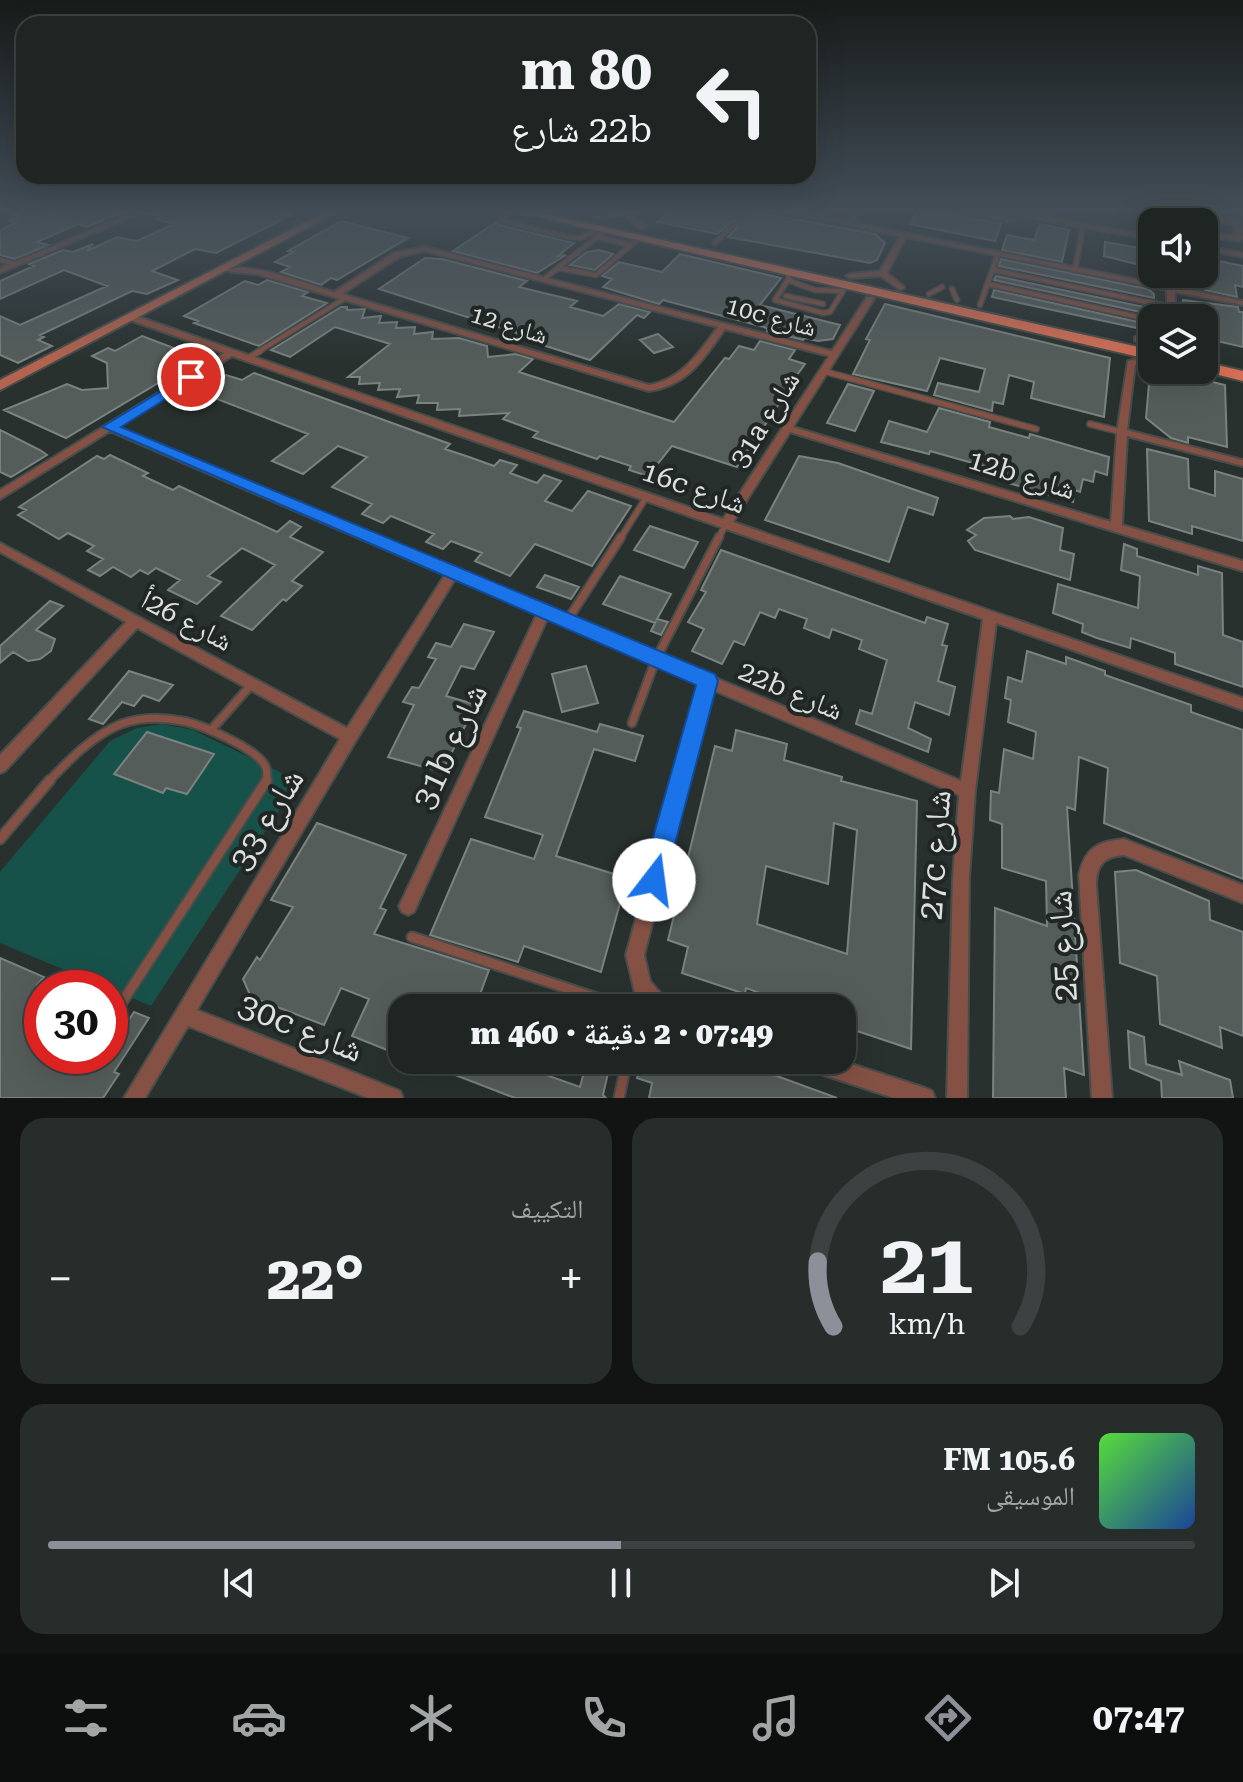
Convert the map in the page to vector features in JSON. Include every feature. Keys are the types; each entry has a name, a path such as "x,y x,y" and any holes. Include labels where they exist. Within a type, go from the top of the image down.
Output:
{"main road":[{"path":"730,261 791,278 900,292 1138,353"},
{"path":"773,261 849,285"},
{"path":"900,292 935,290 980,305 1138,338"},
{"path":"1218,357 1243,363"},
{"path":"1218,370 1243,376"}],"street":[{"path":"0,271 22,261"},
{"path":"2,383 237,261"},
{"path":"184,289 262,261"},
{"name":"10c شارع","path":"342,296 389,261"},
{"name":"10c شارع","path":"476,261 833,354"},
{"path":"849,285 883,273 889,261"},
{"path":"1033,261 1138,282"},
{"name":"شارع 12","path":"256,265 342,296 649,388 666,386 679,380 724,325"},
{"path":"849,285 870,299 900,292 883,273"},
{"path":"1171,304 1171,288 1243,303"},
{"name":"31a شارع","path":"726,524 870,299"},
{"name":"16c شارع","path":"130,317 1243,704"},
{"path":"1104,344 1131,363"},
{"path":"0,495 231,352"},
{"path":"1131,363 1138,361"},
{"path":"1116,528 1122,432 1131,363"},
{"name":"22b شارع","path":"109,427 967,791"},
{"name":"12b شارع","path":"787,428 1243,566"},
{"path":"1122,432 1243,463"},
{"name":"شارع 26أ","path":"0,547 350,737"},
{"name":"شارع 33","path":"134,1098 452,573"},
{"name":"31b شارع","path":"408,906 544,612"},
{"name":"27c شارع","path":"957,1098 957,982 967,791 990,616"},
{"path":"0,766 136,620"},
{"path":"646,994 637,971 638,937 708,681"},
{"name":"شارع 25","path":"1102,1098 1087,884 1087,867 1094,854 1107,848 1124,847 1243,894"},
{"name":"30c شارع","path":"185,1015 393,1098"},
{"path":"852,1074 925,1098"}],"lane":[{"path":"5,261 15,264"},
{"path":"544,279 565,261"},
{"path":"558,268 596,275 610,261"},
{"path":"980,305 996,261"},
{"path":"1075,270 1077,261"},
{"path":"993,270 1157,304"},
{"path":"791,278 829,292 849,285"},
{"path":"781,302 791,278"},
{"path":"791,278 774,297 781,302 818,312 830,312 849,285"},
{"path":"988,284 1138,317"},
{"path":"818,312 829,292"},
{"path":"248,358 342,296"},
{"path":"786,296 823,304"},
{"path":"823,371 1036,429"},
{"path":"1090,424 1122,432"},
{"path":"567,621 647,496"},
{"path":"632,723 656,659 726,524"},
{"path":"211,730 253,683"},
{"path":"0,839 66,761 105,732 147,717 167,716 211,730 264,763 268,772 266,783 128,993"},
{"path":"412,937 585,994"},
{"path":"619,1098 624,1074"}],"green space":[{"path":"162,724 193,730 298,781 151,1006 128,996 128,970 65,970 0,943 0,872 110,741 137,728"}],"building":[{"path":"36,261 171,261 152,271 178,280 147,294 132,291 40,335 44,337 38,340 52,346 18,363 0,355 0,316 20,325 107,286 64,270 0,299 0,281 34,266 29,264"},
{"path":"369,261 337,280 331,278 321,285 281,272 290,267 275,262"},
{"path":"420,261 451,261 527,281 519,287 577,301 570,307 603,316 619,304 650,312 644,318 637,315 590,360 379,289"},
{"path":"492,261 556,261 537,273"},
{"path":"575,261 605,261 595,270 570,265"},
{"path":"673,261 710,261 781,278 760,305 840,325 833,339 803,340 663,300 659,304 603,287 612,279 602,276 619,262 662,272"},
{"path":"1000,261 1012,261 1148,289 1154,298 999,266"},
{"path":"1218,261 1243,266 1243,287 1235,285 1237,297 1205,290 1218,288"},
{"path":"996,276 1138,306 1138,312 994,280"},
{"path":"267,280 308,292 302,296 327,303 259,346 194,323 198,321 184,316 245,281 258,285"},
{"path":"994,290 1138,322 1138,328 992,297"},
{"path":"1183,300 1214,304 1183,304"},
{"path":"885,304 1110,358 1104,417 1031,398 1034,382 1009,375 1003,404 993,402 992,411 934,395 938,383 979,392 985,369 940,358 927,391 853,374 870,340 866,339"},
{"path":"1218,304 1238,307 1239,312 1243,312 1243,347 1218,341"},
{"path":"341,307 347,307 347,310 365,309 362,318 381,316 379,323 397,322 396,328 415,327 414,334 433,332 432,339 459,338 487,346 488,357 516,354 533,359 519,372 674,422 725,358 729,359 739,346 754,350 760,341 795,350 789,359 805,364 792,382 799,384 785,405 779,404 737,467 672,446 648,476 629,470 631,466 600,456 597,459 533,437 538,432 503,419 509,413 459,416 460,409 437,410 438,403 417,403 419,395 397,397 400,389 378,390 380,383 359,384 360,377 348,377 390,344 335,327 290,357 271,350"},
{"path":"658,334 673,347 654,353 640,340"},
{"path":"142,336 200,358 66,438 4,410 67,384 82,390 108,388 107,363 92,356 108,348 115,351"},
{"path":"254,373 450,444 445,449 494,466 500,460 517,465 510,473 537,483 544,475 561,481 545,501 572,511 588,491 631,506 592,566 535,544 510,576 475,561 482,553 451,541 443,549 426,542 434,534 391,516 383,523 362,514 372,504 332,487 367,457 338,446 303,474 272,461 308,434 199,392 226,375 242,380"},
{"path":"848,384 874,391 855,431 827,423"},
{"path":"1149,384 1225,385 1227,447 1188,437 1188,443 1171,438 1146,418"},
{"path":"939,408 990,422 989,427 1029,438 1030,434 1109,457 1107,475 1095,471 1093,482 1083,479 1080,492 1075,490 1073,502 1005,482 1008,473 930,451 929,454 881,442 889,421 927,432"},
{"path":"0,430 47,455 11,477 0,472"},
{"path":"1147,449 1188,459 1189,488 1215,496 1215,471 1243,479 1243,541 1192,526 1192,534 1149,521"},
{"path":"110,455 148,473 143,476 173,490 179,486 277,532 290,521 301,527 290,537 323,552 292,581 302,586 286,601 283,599 252,630 221,616 275,565 242,548 208,576 221,582 197,604 168,590 180,580 156,568 148,574 140,570 131,577 113,567 100,576 88,570 103,559 87,551 94,546 68,533 59,539 18,515 26,510 19,507 97,456 104,459"},
{"path":"799,456 838,463 938,498 933,515 908,507 889,562 765,520"},
{"path":"1010,516 1013,519 1029,517 1063,528 1060,550 1074,554 1070,580 975,550 968,541 976,535 967,530 984,518"},
{"path":"650,526 698,542 684,568 634,550"},
{"path":"1124,544 1137,549 1137,556 1198,575 1198,566 1222,573 1223,635 1243,642 1243,687 1175,664 1175,653 1131,638 1130,648 1097,638 1082,632 1083,624 1053,613 1058,584 1138,608 1140,576 1121,570"},
{"path":"721,550 925,623 927,617 948,624 942,645 947,646 938,681 955,687 949,715 915,702 908,728 931,739 928,752 856,724 860,710 872,714 887,660 859,649 862,640 832,629 829,638 804,628 807,619 779,609 775,618 760,612 744,645 734,641 722,664 692,651 704,629 688,622 706,592 701,590"},
{"path":"545,575 579,587 571,599 537,587"},
{"path":"620,576 671,594 657,619 668,622 661,635 651,631 655,623 603,604"},
{"path":"50,601 63,606 36,630 55,639 51,651 40,659 28,661 13,652 0,663 0,646"},
{"path":"464,624 494,632 474,669 461,666 446,696 481,706 474,722 468,720 442,772 388,757 414,705 403,702 412,687 419,688 436,659 428,657 436,643 451,647"},
{"path":"1027,651 1066,664 1066,657 1105,671 1105,675 1191,705 1191,712 1243,730 1243,879 1104,823 1108,768 1079,757 1075,810 1067,807 1084,1075 1064,1068 1066,1098 993,1098 995,908 1047,926 1046,881 1002,868 1002,824 990,820 991,791 999,793 1004,749 1033,759 1036,732 1008,722 1011,700 1005,698 1008,677 1022,682"},
{"path":"586,666 598,703 562,712 552,674"},
{"path":"129,671 173,685 159,701 143,695 134,706 122,702 103,724 89,719"},
{"path":"524,711 597,732 600,724 643,736 635,761 594,749 556,856 627,878 601,972 524,946 518,962 430,935 471,839 534,859 543,835 485,817 521,728 517,727"},
{"path":"736,730 787,744 784,760 842,777 841,781 917,801 911,1049 856,1031 856,994 762,994 746,988 745,994 682,973 688,947 668,940 715,746 732,751","holes":["834,823 857,830 847,954 757,924 766,866 828,884"]},
{"path":"147,732 214,754 187,794 166,788 163,793 114,774"},
{"path":"317,823 406,855 380,908 386,910 374,934 489,970 480,994 388,994 388,1050 352,1036 369,999 341,988 324,1025 251,997 243,979 257,957 260,960 293,907 271,900"},
{"path":"1136,870 1209,901 1210,920 1243,932 1243,1036 1220,1027 1222,1048 1160,1024 1157,976 1120,963 1115,872"},
{"path":"0,958 28,970 24,970 24,1074 119,1074 103,1098 0,1098"},
{"path":"134,1012 149,1018 128,1050 128,1021"},
{"path":"1128,1031 1144,1037 1146,1064 1182,1075 1179,1061 1230,1080 1233,1098 1162,1098 1161,1081 1130,1068"},
{"path":"453,1074 543,1074 580,1087 583,1074 608,1074 603,1095 606,1098 515,1098"},
{"path":"638,1074 771,1074 837,1098 649,1098 652,1083 637,1078"}],"route":[{"path":"191,377 109,427 708,681 654,880"}]}
